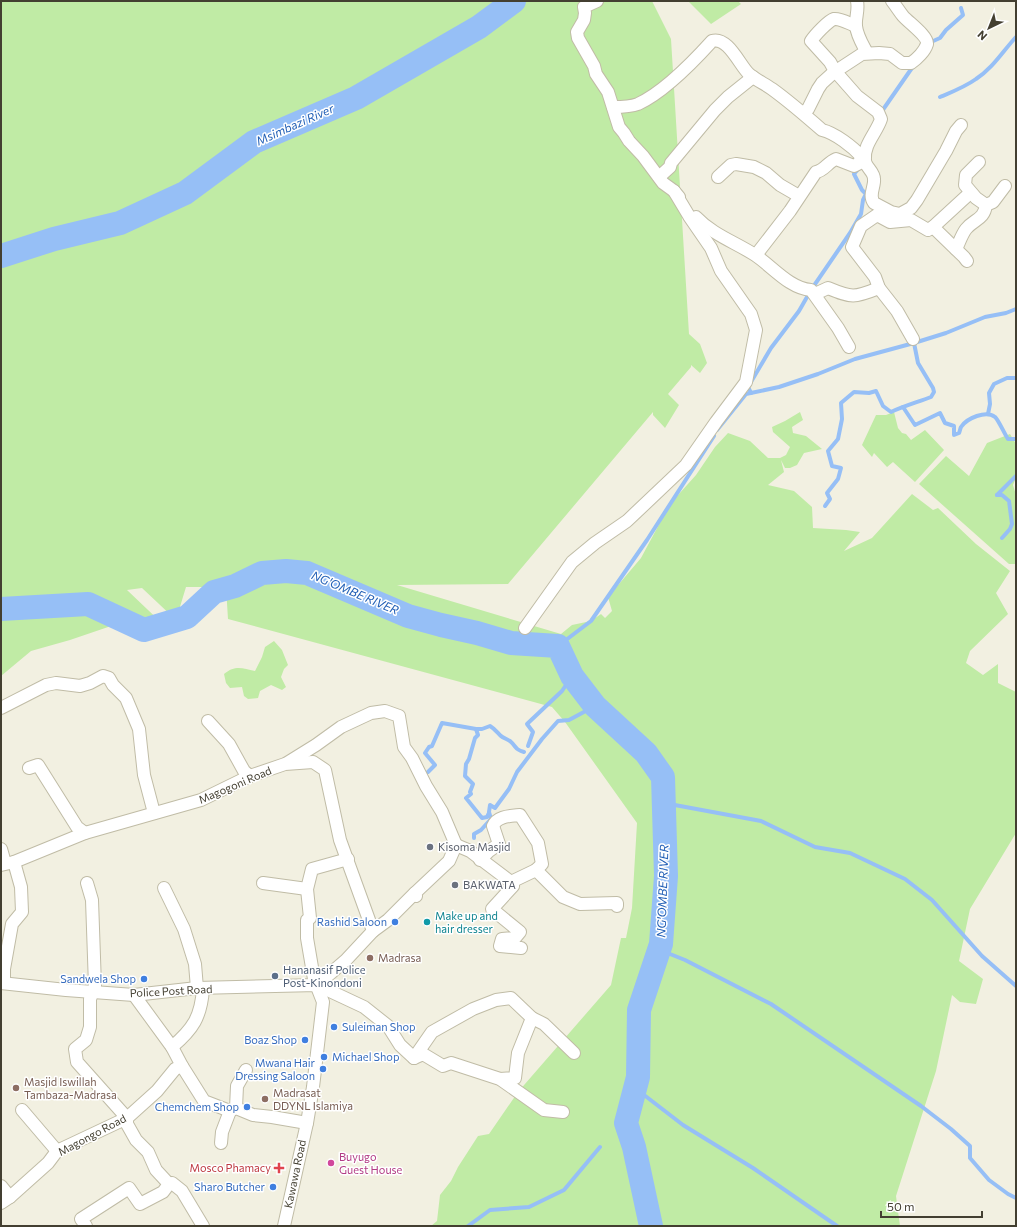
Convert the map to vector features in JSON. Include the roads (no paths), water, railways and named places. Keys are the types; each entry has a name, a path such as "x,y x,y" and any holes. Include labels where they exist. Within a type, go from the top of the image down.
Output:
{"street":[{"path":"596,1 584,7 584,20 577,32 581,44 594,66 596,74 608,92 619,127 629,141 663,183 674,191 709,229 756,255 780,276 803,289 812,290 849,347"},
{"path":"857,1 857,33 867,53"},
{"path":"803,113 808,109 822,83 835,71 862,54 890,54 902,63 911,63 918,57 927,45 926,40 906,19 897,3"},
{"path":"856,26 834,19 812,39 812,43 830,62 835,71 857,96 878,112 880,118 866,148 865,160 866,165 872,172 875,180 872,190 872,201 891,212 900,214 911,208 961,125"},
{"path":"613,107 624,107 637,104 651,96 669,83 694,61 712,41 716,40 722,42 737,56 749,74 772,89 822,130 830,132 845,144 854,148 862,157 858,164 854,166 836,159 831,161 820,171 816,172 756,255"},
{"path":"659,178 670,167 715,110 728,97 753,77"},
{"path":"979,162 966,175 965,185 970,193 986,205"},
{"path":"718,177 731,165 736,164 754,167 766,173 780,185 799,196"},
{"path":"986,205 993,202 1005,186"},
{"path":"525,628 572,562 595,543 628,521 686,465 746,382 756,330 751,314 721,271 711,248 674,191"},
{"path":"913,339 898,311 879,288 875,277 852,248 861,226 877,215 890,222 911,220 928,230 970,193"},
{"path":"956,249 966,229 979,220 985,212 986,205"},
{"path":"933,227 967,261"},
{"path":"815,294 828,288 847,296 856,296 879,288"},
{"path":"1,708 46,685 56,684 80,686 90,683 103,676 109,678 126,698 139,729 144,775 154,812"},
{"path":"285,764 316,745 341,727 371,713 385,711 399,716 404,747 412,758 426,786 442,812 456,845 470,851 511,882 513,886 492,909 520,932 515,938 502,939 500,946 521,948"},
{"path":"208,721 229,744 244,771 250,776"},
{"name":"Magogoni Road","path":"7,863 85,833 154,812 201,800 250,776 285,764 313,762 325,770 340,840 373,930"},
{"path":"29,768 38,765 77,827 85,833"},
{"path":"480,860 499,844 493,826 494,823 504,816 520,815 538,843 542,864 536,870 511,882"},
{"path":"414,1058 400,1045 388,1026 364,1007 317,985 346,960 373,930 388,920 449,861 456,845"},
{"path":"1,849 7,863 21,887 22,912 12,924 2,983"},
{"name":"Kawawa Road","path":"284,1226 307,1123 313,1087 323,1002 314,979 307,938 307,920 310,918 307,889 312,869 348,859"},
{"path":"536,870 563,896 580,904 617,903 617,906"},
{"path":"87,883 92,900 96,986 90,999 90,1027 86,1040 75,1048 77,1062 127,1118 127,1124 136,1140 148,1152 156,1170 169,1184"},
{"path":"263,883 307,889"},
{"path":"164,888 184,929 194,964 202,1001 198,1015 186,1034 172,1047"},
{"name":"Police Post Road","path":"2,983 134,995 200,989 317,985"},
{"path":"134,995 172,1047 204,1102 253,1115 307,1123"},
{"path":"414,1058 432,1032 473,1009 496,1000 511,998 532,1018 544,1024 574,1053"},
{"path":"500,1079 515,1078 518,1054 532,1018"},
{"path":"414,1058 423,1054 443,1066 451,1063 500,1079 544,1110 563,1112"},
{"name":"Magongo Road","path":"5,1200 48,1163 57,1151 127,1118 157,1091 175,1069 182,1066"},
{"path":"220,1143 222,1132 233,1110 237,1086 246,1070"},
{"path":"22,1110 57,1151"},
{"path":"86,1226 82,1219 129,1188 140,1204 163,1192 172,1182 182,1191 203,1226"},
{"path":"1,1186 5,1200"}],"waterway":[{"name":"Msimbazi River","path":"1,256 54,239 120,223 185,193 254,142 356,98 479,27 514,1"},
{"path":"930,44 931,42 940,38 946,30 963,15 961,8"},
{"path":"940,97 963,87 982,75 993,65 1016,37"},
{"path":"880,114 914,65"},
{"path":"751,393 748,387 771,348 799,311 861,214 863,200 866,194 862,190 854,174 859,168"},
{"path":"717,430 746,394 779,387 818,374 855,359 914,343 946,333 985,317 1006,313 1016,309"},
{"path":"825,506 830,499 827,493 838,479 841,468 832,466 828,451 838,439 842,419 841,403 854,392 869,393 876,391 883,406 891,412 931,397 934,392 918,363 914,343"},
{"path":"988,414 990,404 989,393 994,384 1007,378 1016,378"},
{"path":"903,407 915,425 940,413 945,423 954,426 954,435 959,433 961,427 972,418 987,414 991,415 996,418 1008,439 1016,439"},
{"path":"558,646 591,621 647,540 714,436"},
{"path":"997,495 1016,476"},
{"path":"997,495 1002,495 1009,501 1012,524 1010,529 1002,538"},
{"name":"NG'OMBE RIVER","path":"1,609 88,604 144,630 187,617 214,592 235,586 262,573 286,571 307,573 408,616 511,643 558,646 572,676 595,706 646,753 663,777 666,876 661,944 639,1010 638,1077 626,1123 634,1147 651,1226"},
{"path":"528,746 533,732 527,724 562,691 572,676"},
{"path":"474,838 474,834 481,830 491,819 489,812 490,805 495,808 509,789 517,772 558,721 569,720 595,706"},
{"path":"428,772 435,765 425,753 429,747 432,746 442,723 476,729"},
{"path":"489,813 487,817 482,818 466,798 471,794 470,792 473,784 465,776 466,764 475,738 478,735 476,729 482,729 490,726 502,737 510,741 517,749 524,752"},
{"path":"664,803 761,821 815,847 850,853 905,879 932,900 982,956 1016,986"},
{"path":"660,950 685,960 771,1004 921,1106 970,1146 970,1158 989,1180 1016,1198"},
{"path":"635,1088 683,1125 753,1168 837,1226"},
{"path":"468,1226 490,1210 529,1207 564,1190 600,1147"}],"place":[{"name":"Kisoma Masjid","path":"430,847"},
{"name":"BAKWATA","path":"455,885"},
{"name":"Rashid Saloon","path":"395,922"},
{"name":"Make up and hair dresser","path":"427,922"},
{"name":"Madrasa","path":"370,958"},
{"name":"Hananasif Police Post-Kinondoni","path":"275,976"},
{"name":"Sandwela Shop","path":"144,979"},
{"name":"Suleiman Shop","path":"334,1027"},
{"name":"Boaz Shop","path":"305,1040"},
{"name":"Michael Shop","path":"324,1057"},
{"name":"Mwana Hair Dressing Saloon","path":"323,1069"},
{"name":"Masjid Iswillah Tambaza-Madrasa","path":"16,1088"},
{"name":"Madrasat DDYNL Islamiya","path":"265,1099"},
{"name":"Chemchem Shop","path":"247,1107"},
{"name":"Buyugo Guest House","path":"331,1163"},
{"name":"Mosco Phamacy","path":"279,1168"},
{"name":"Sharo Butcher","path":"273,1187"}]}
